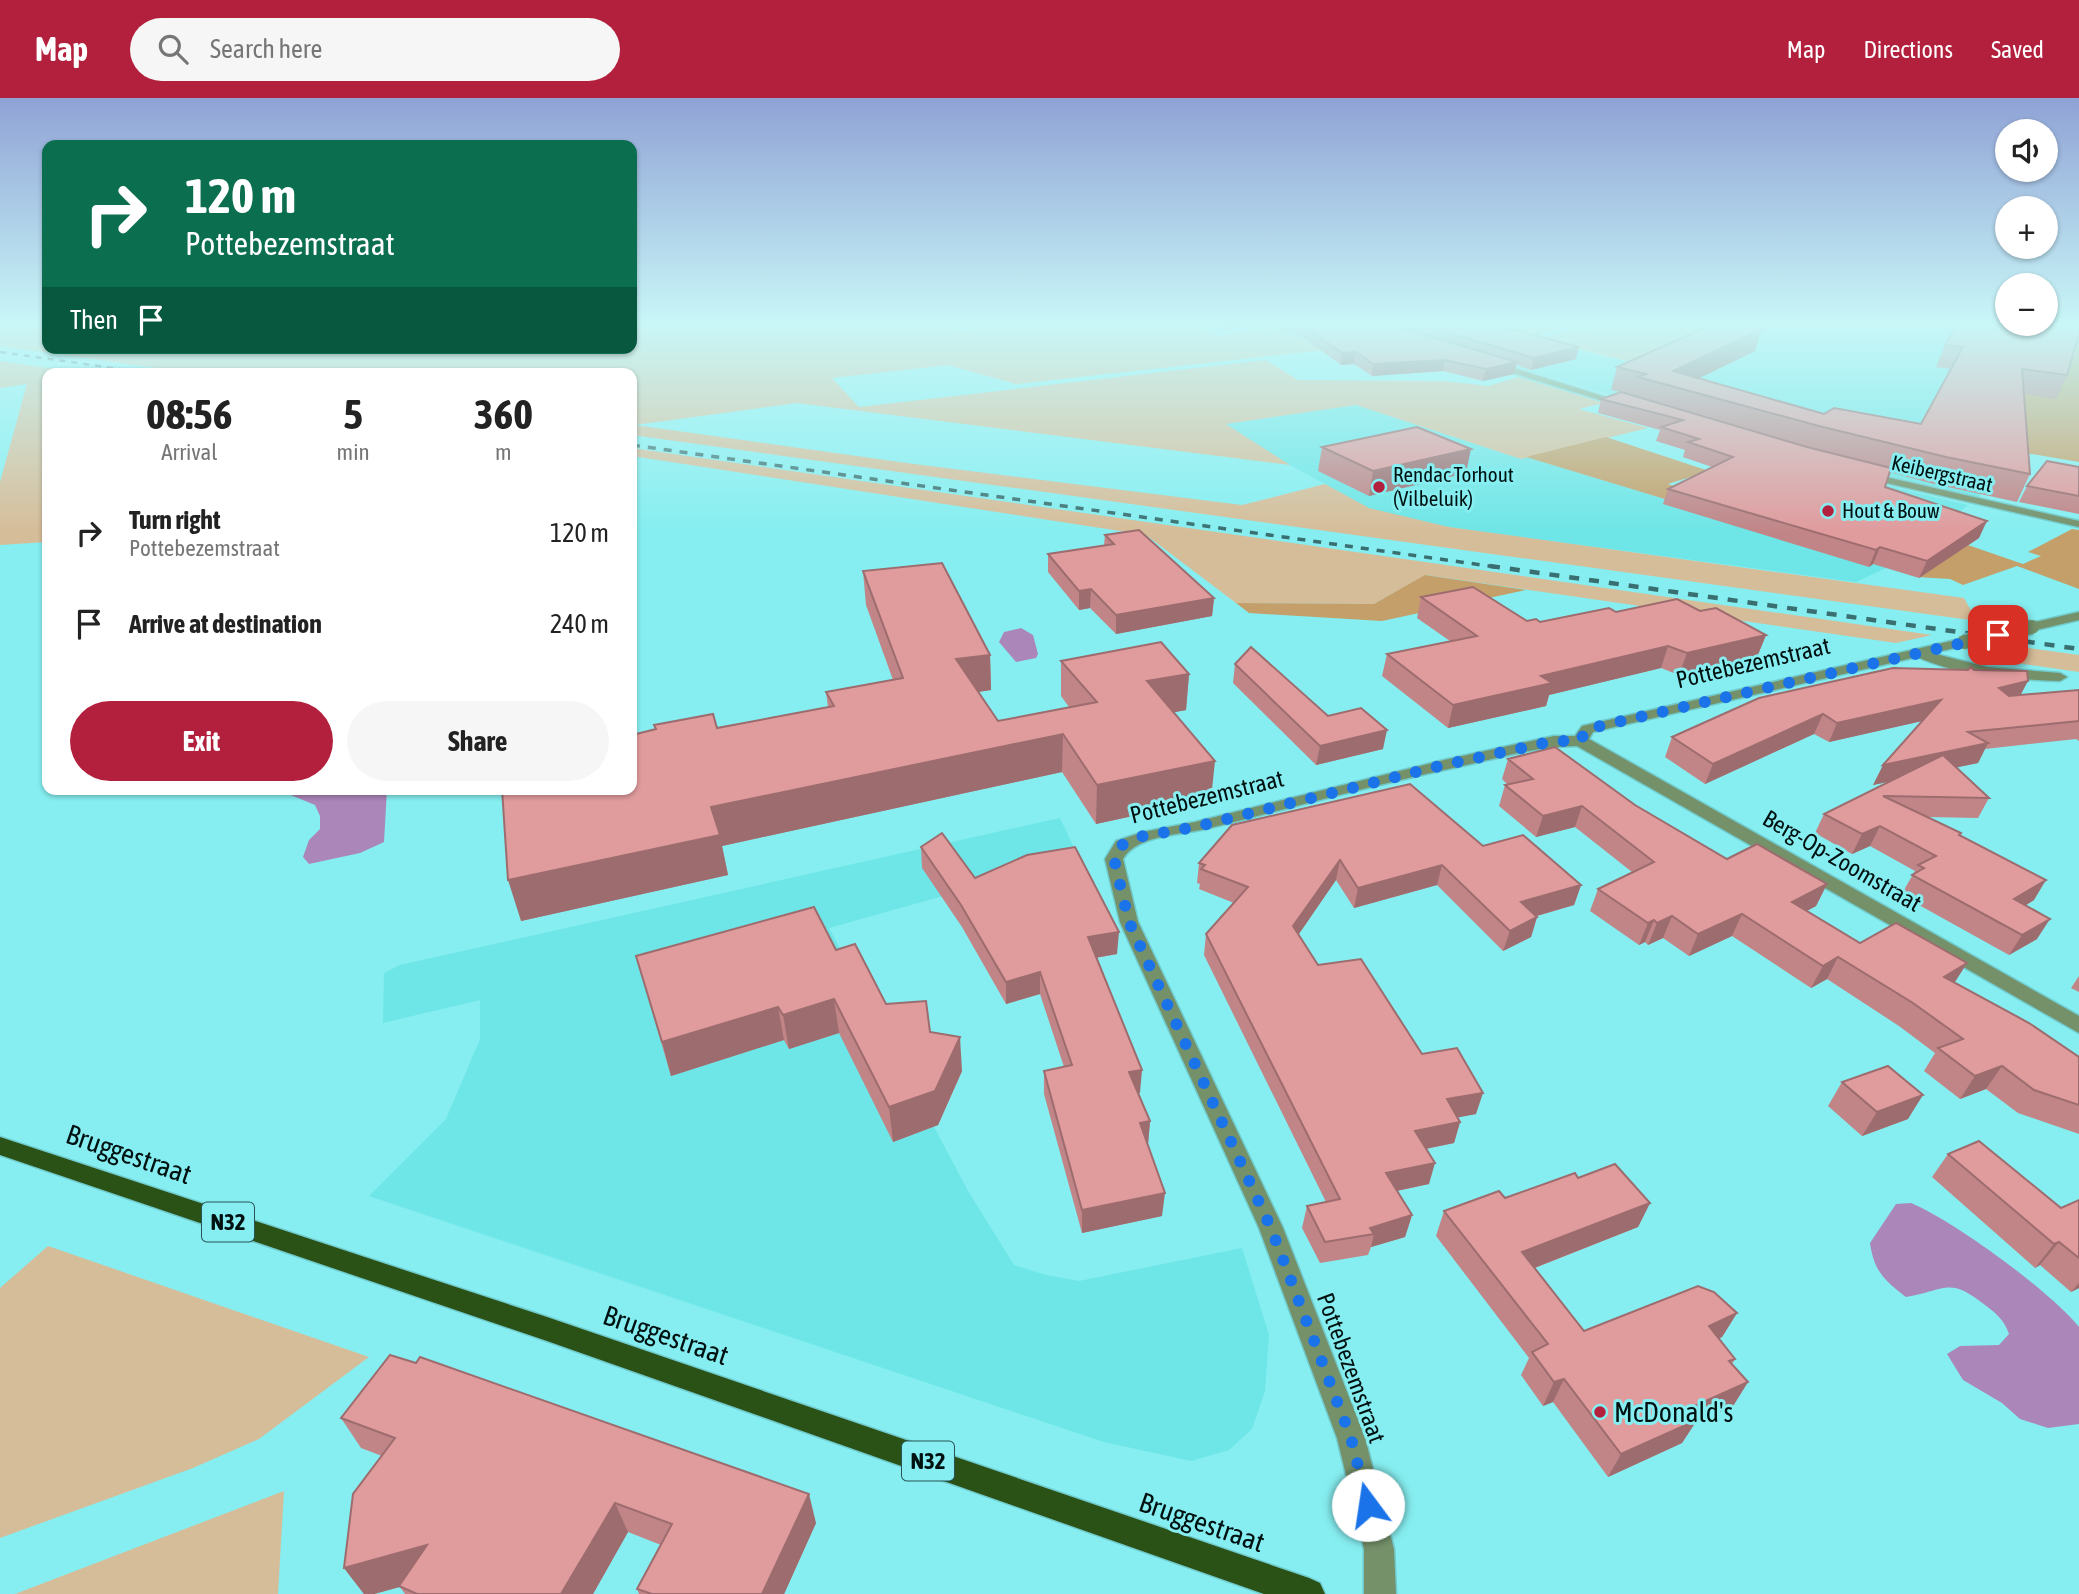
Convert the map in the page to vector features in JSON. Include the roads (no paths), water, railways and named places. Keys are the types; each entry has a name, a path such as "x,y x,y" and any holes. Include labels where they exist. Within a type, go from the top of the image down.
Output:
{"main road":[{"name":"Bruggestraat","path":"0,1146 547,1329 1308,1594"}],"street":[{"path":"1583,392 1633,407"},
{"name":"Keibergstraat","path":"1851,471 2079,524"},
{"name":"Pottebezemstraat","path":"1380,1594 1379,1549 1351,1438 1271,1228 1129,922 1114,859 1122,845 1143,836 1195,827 1444,765 1554,741 1580,741 1587,729 2079,616"},
{"path":"1917,652 1940,663 1994,673 2060,677"},
{"name":"Berg-Op-Zoomstraat","path":"1580,741 2079,1025"}],"railway":[{"path":"637,446 1503,568"},
{"path":"1490,566 2079,649"}],"place":[{"name":"Rendac Torhout (Vilbeluik)","path":"1379,487"},
{"name":"Hout & Bouw","path":"1828,511"},
{"name":"McDonald's","path":"1600,1412"}]}
